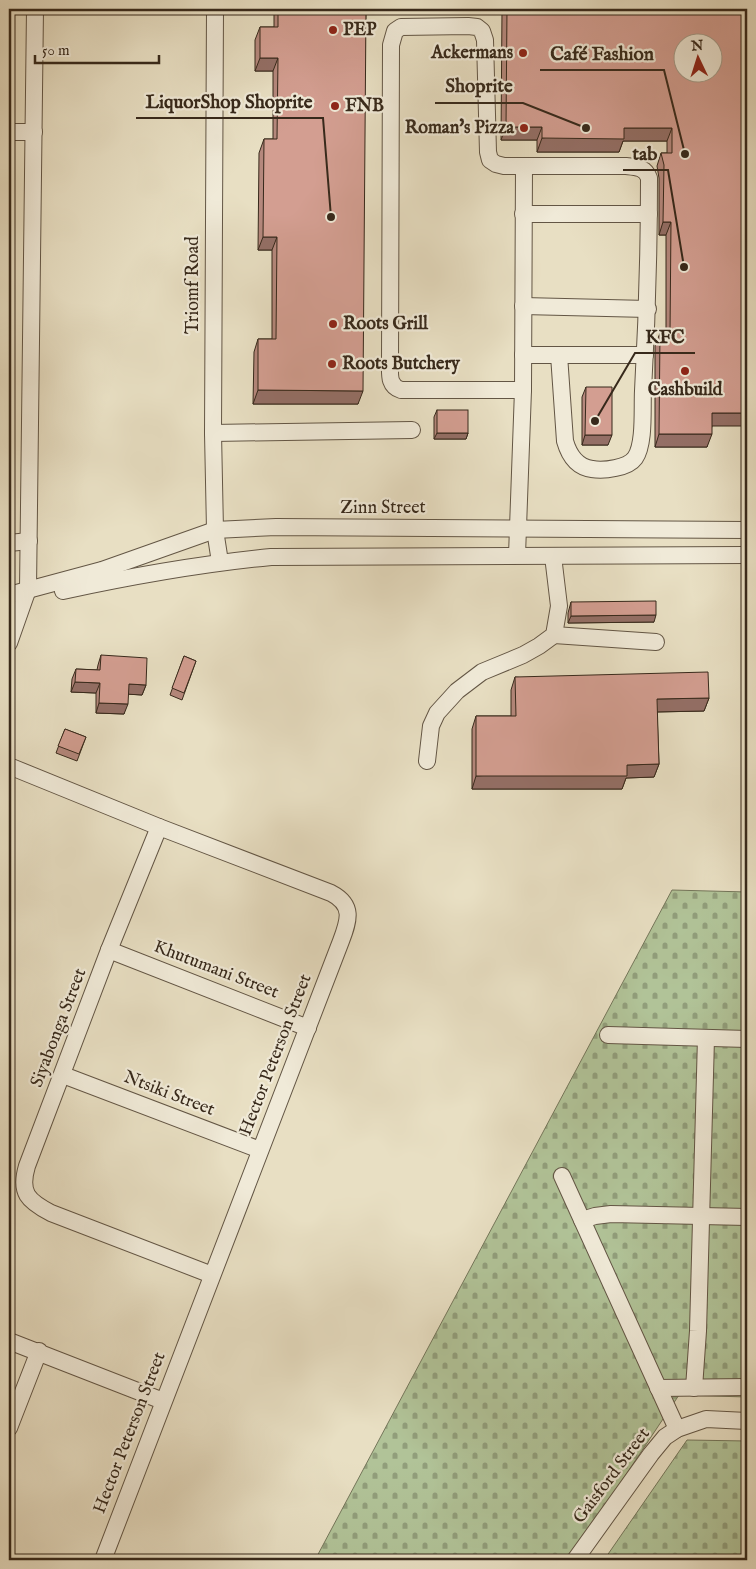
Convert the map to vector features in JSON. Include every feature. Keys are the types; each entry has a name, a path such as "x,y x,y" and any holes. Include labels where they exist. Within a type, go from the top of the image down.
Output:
{"street":[{"path":"9,643 29,541 35,9"},
{"name":"Triomf Road","path":"215,9 212,433 215,530 220,562"},
{"path":"523,390 402,390 393,385 391,381 391,45 395,31 401,27 468,26 477,27 482,30 485,40 488,152 490,160 496,164 524,168 626,166 642,168 647,172 649,178 648,309 641,435 636,457 629,464 621,467 592,469 574,460 568,451 565,441 559,355"},
{"path":"9,132 34,132"},
{"path":"517,555 523,390 524,168"},
{"path":"524,214 648,214"},
{"path":"523,306 648,309"},
{"path":"523,355 645,355"},
{"path":"212,433 412,430"},
{"name":"Zinn Street","path":"18,595 102,570 215,530 276,528 747,530"},
{"path":"9,543 29,541"},
{"path":"18,595 220,562 271,557 747,555"},
{"path":"553,556 558,606 554,636"},
{"path":"427,761 431,726 441,708 457,690 482,672 523,655 554,636 656,642"},
{"name":"Hector Peterson Street","path":"9,766 159,828 331,893 345,903 348,918 346,928 308,1028 103,1560"},
{"name":"Siyabonga Street","path":"159,828 109,950 27,1166 24,1175 26,1194 34,1204 51,1213 212,1275"},
{"name":"Khutumani Street","path":"109,950 308,1028"},
{"path":"608,1035 747,1039"},
{"path":"694,1388 698,1331 706,1038"},
{"name":"Ntsiki Street","path":"63,1075 260,1150"},
{"path":"562,1176 677,1429"},
{"path":"582,1220 611,1214 747,1217"},
{"path":"9,1341 164,1401"},
{"path":"9,1428 39,1352"},
{"path":"658,1388 747,1388"},
{"name":"Gaisford Street","path":"575,1560 651,1454 666,1437 677,1429 706,1419 747,1421"}],"green space":[{"path":"672,890 747,892 747,1397 679,1395 569,1560 315,1560"},
{"path":"687,1440 747,1441 747,1560 604,1560"}],"building":[{"path":"278,9 366,9 363,391 258,390 258,339 276,339 277,237 263,237 264,139 277,139 278,58 260,58 260,27 278,27"},
{"path":"507,9 747,9 747,413 712,413 712,434 659,434 660,333 670,333 671,222 663,222 664,165 661,153 672,153 672,128 624,128 624,139 542,138 542,127 506,127"},
{"path":"586,387 612,387 612,435 585,435"},
{"path":"437,410 468,410 468,433 437,433"},
{"path":"656,601 656,615 571,616 571,602"},
{"path":"101,655 147,658 146,685 129,684 128,704 99,703 100,683 75,682 76,669 100,670"},
{"path":"184,656 196,661 184,693 172,688"},
{"path":"708,672 709,698 657,699 659,764 627,765 627,776 476,776 476,716 516,716 515,677"},
{"path":"65,729 86,737 79,754 58,746"}],"place":[{"name":"PEP","path":"333,30"},
{"name":"Ackermans","path":"523,53"},
{"name":"FNB","path":"335,106"},
{"name":"Roman's Pizza","path":"524,128"},
{"name":"Shoprite","path":"586,128"},
{"name":"Café Fashion","path":"685,154"},
{"name":"LiquorShop Shoprite","path":"331,217"},
{"name":"tab","path":"684,267"},
{"name":"Roots Grill","path":"333,324"},
{"name":"Roots Butchery","path":"332,364"},
{"name":"Cashbuild","path":"685,371"},
{"name":"KFC","path":"595,421"}]}
